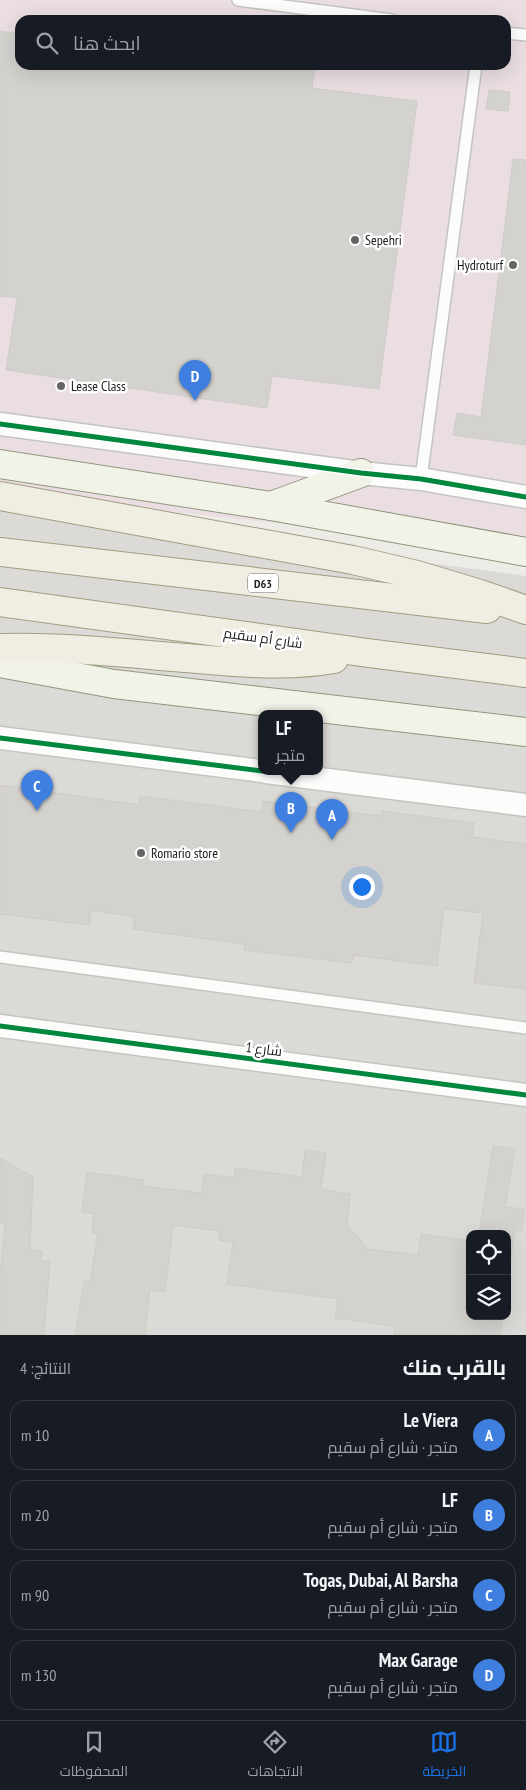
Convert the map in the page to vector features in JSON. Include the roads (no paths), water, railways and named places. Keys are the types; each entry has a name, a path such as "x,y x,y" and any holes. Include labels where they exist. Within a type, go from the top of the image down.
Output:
{"main road":[{"path":"0,464 270,506 526,552"},
{"path":"270,506 361,472"},
{"path":"0,496 353,560 417,575 526,610"},
{"name":"D63","path":"0,552 526,614"},
{"name":"شارع أم سقيم","path":"0,602 526,673"},
{"path":"0,648 64,649 244,664 286,664 368,653"},
{"path":"0,663 114,684 526,732"}],"street":[{"path":"0,424 421,479 526,497"},
{"path":"0,738 258,770"},
{"path":"290,775 526,805"},
{"name":"شارع 1","path":"0,1026 526,1094"}],"lane":[{"path":"238,0 354,15"},
{"path":"511,34 526,35"},
{"path":"421,479 475,70"},
{"path":"0,957 526,1028"}],"place":[{"name":"Sepehri","path":"355,240"},
{"name":"Hydroturf","path":"513,265"},
{"name":"Lease Class","path":"61,386"},
{"name":"Max Garage","path":"195,401"},
{"name":"Togas, Dubai, Al Barsha","path":"37,811"},
{"name":"LF","path":"291,833"},
{"name":"Le Viera","path":"332,840"},
{"name":"Romario store","path":"141,853"}]}
